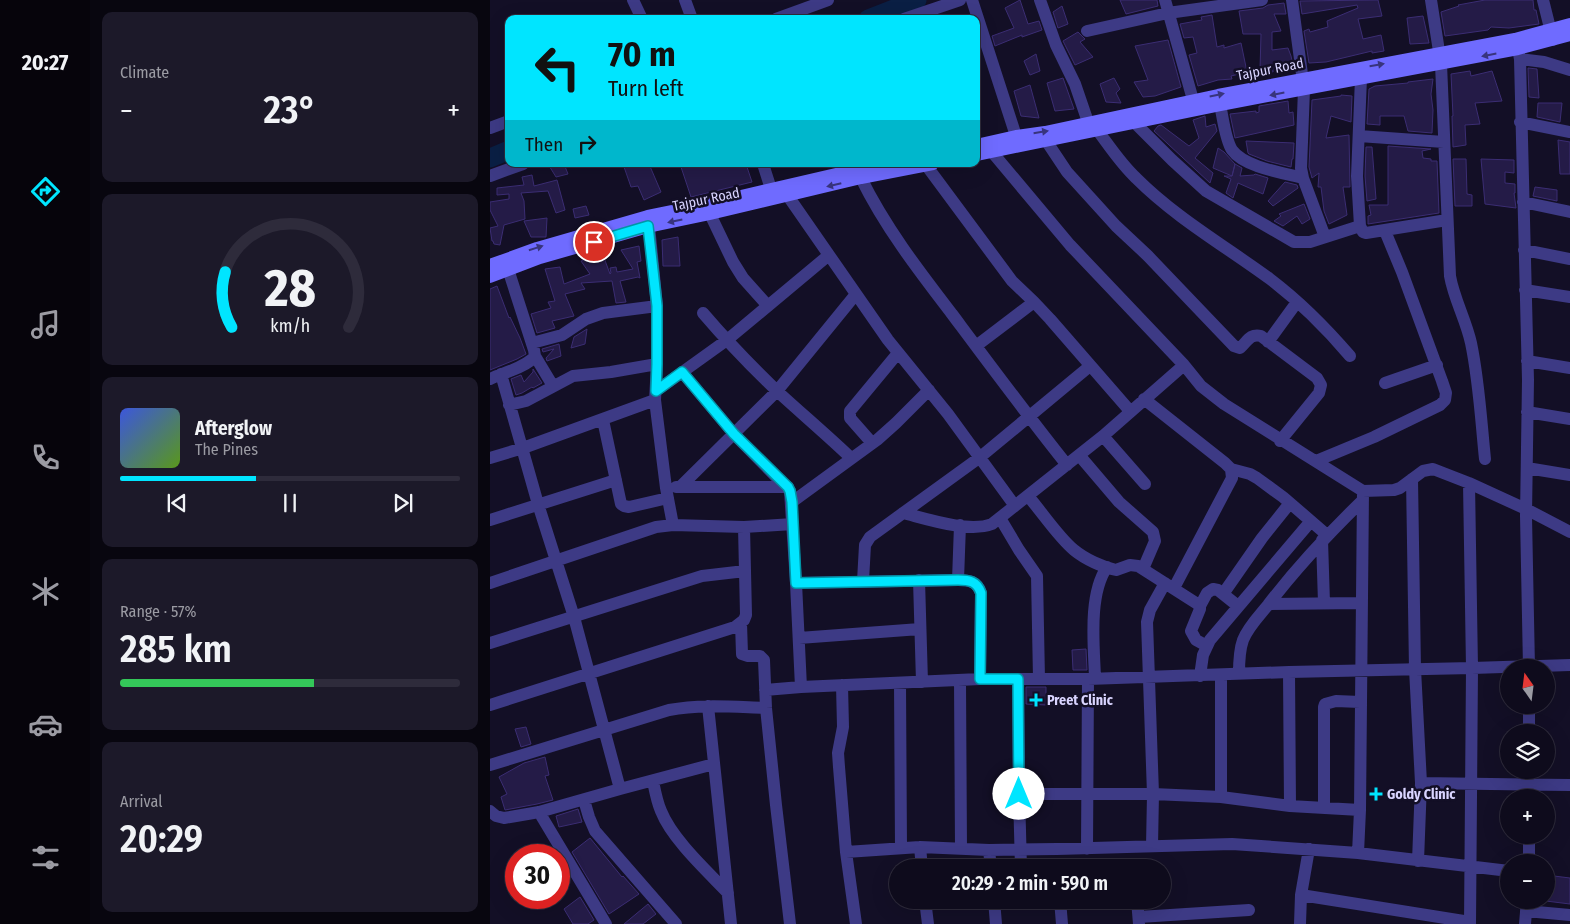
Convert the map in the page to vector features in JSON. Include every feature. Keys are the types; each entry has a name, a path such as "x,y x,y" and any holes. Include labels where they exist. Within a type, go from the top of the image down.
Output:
{"main road":[{"name":"Tajpur Road","path":"980,144 1045,132 1135,123 1220,105 1304,84 1440,58 1519,54 1570,24"},
{"name":"Tajpur Road","path":"980,155 1047,142 1093,127 1193,100 1361,78 1515,39 1570,35"},
{"name":"Tajpur Road","path":"490,276 648,221 710,214 914,167"},
{"name":"Tajpur Road","path":"490,265 537,248 771,189 838,168"}],"street":[{"path":"633,0 640,15"},
{"path":"685,0 691,15"},
{"path":"787,15 828,0"},
{"path":"917,15 960,0"},
{"path":"972,0 977,15"},
{"path":"1040,0 1058,50 1093,127 1120,161 1156,197 1215,242 1270,279 1326,329 1350,356"},
{"path":"1165,0 1193,100"},
{"path":"1087,32 1168,13 1262,0"},
{"path":"1292,0 1304,84 1300,160 1303,178 1325,237"},
{"path":"1430,0 1440,58 1450,276 1467,328 1474,357 1485,459"},
{"path":"1544,0 1552,35"},
{"path":"980,25 1016,136"},
{"path":"1529,659 1526,509 1527,361 1519,54 1570,70"},
{"path":"1361,78 1357,176 1360,226 1364,233 1447,220"},
{"path":"1220,105 1232,150 1255,166 1303,178"},
{"path":"490,128 505,122"},
{"path":"1520,122 1570,132"},
{"path":"1135,123 1206,191 1294,242 1306,243 1360,226"},
{"path":"1359,136 1444,142"},
{"path":"1047,142 1067,172 1116,226 1148,256 1234,346 1240,348 1254,335 1261,336 1317,378 1321,385 1321,390 1280,441"},
{"path":"992,152 1070,245 1210,394 1280,441 1316,461 1363,496"},
{"path":"490,176 515,167"},
{"path":"764,167 771,189"},
{"path":"931,167 1012,281 1050,318 1130,412"},
{"path":"861,178 886,222 928,283 1028,417 1067,464"},
{"path":"788,196 898,352 948,414 1015,506"},
{"path":"1523,202 1570,212"},
{"path":"710,214 733,262 743,278 768,306"},
{"path":"648,221 657,306 656,396 667,493 673,525"},
{"path":"1316,461 1374,437 1446,400 1446,393 1437,365 1385,231"},
{"path":"1524,250 1570,259"},
{"path":"490,458 603,420 656,396 682,372 727,340 829,255"},
{"path":"508,269 534,350 553,386"},
{"path":"1525,290 1570,298"},
{"path":"603,420 621,504 624,506 634,506 680,487 777,391 856,294"},
{"path":"976,346 1034,302"},
{"path":"1268,342 1297,302"},
{"path":"534,350 586,319 603,314 657,306"},
{"path":"703,313 777,391 851,458"},
{"path":"534,350 532,360 495,376 510,405 538,504 574,617 620,789"},
{"path":"872,443 850,418 850,411 898,352"},
{"path":"1527,361 1570,368"},
{"path":"510,405 526,401 564,380 580,375 657,364"},
{"path":"903,513 960,525 984,527 1000,518 1103,436 1184,365"},
{"path":"1385,383 1437,365"},
{"path":"863,582 865,545 870,537 979,458 1090,366"},
{"path":"682,372 734,434 790,491 801,687"},
{"path":"792,502 872,443 896,423 929,390"},
{"path":"1144,399 1226,463 1231,469 1232,478 1169,586 1147,617 1153,794 1152,846"},
{"path":"1527,412 1570,419"},
{"path":"1103,436 1145,484"},
{"path":"1079,455 1119,502 1153,532 1155,542 1143,569"},
{"path":"1239,674 1240,652 1244,639 1268,604 1290,576 1363,496 1394,490 1423,471 1433,468 1526,509 1570,532"},
{"path":"1527,468 1570,475"},
{"path":"1231,469 1257,478 1290,503 1325,537 1324,603"},
{"path":"1412,479 1415,669 1421,782 1418,861"},
{"path":"490,520 616,480"},
{"path":"1301,895 1470,923 1472,668 1469,483"},
{"path":"680,487 788,487"},
{"path":"1028,496 1073,550 1083,557 1120,570 1133,564 1200,606"},
{"path":"1358,853 1363,496"},
{"path":"1223,594 1262,538 1290,503"},
{"path":"1000,518 1037,576 1039,679"},
{"path":"1200,676 1203,654 1207,646 1238,606 1310,521"},
{"path":"490,582 656,527 673,525 744,527 793,524"},
{"path":"958,580 960,525"},
{"path":"744,527 746,615 741,624 741,652 744,656 760,656 763,658 766,708 790,924"},
{"path":"1087,848 1095,600 1101,577 1107,567"},
{"path":"490,643 702,576 745,571"},
{"path":"796,583 919,580 974,582 979,587 981,593 980,679"},
{"path":"919,580 922,682"},
{"path":"1207,646 1196,640 1191,632 1200,606 1210,591 1216,590 1238,606"},
{"path":"1268,604 1362,603"},
{"path":"490,705 741,624"},
{"path":"799,638 920,629"},
{"path":"1555,665 1570,665"},
{"path":"765,690 980,679 1200,676 1500,667"},
{"path":"1289,672 1290,806"},
{"path":"1221,675 1221,797"},
{"path":"1018,679 1021,859"},
{"path":"960,681 961,849"},
{"path":"900,683 901,848"},
{"path":"842,685 843,727 838,753 846,852 856,924"},
{"path":"1324,808 1325,704 1331,702 1360,702"},
{"path":"490,765 669,710 708,706 766,708"},
{"path":"708,706 731,924"},
{"path":"490,811 496,816 504,818 539,812 714,764"},
{"path":"1529,779 1529,789"},
{"path":"653,781 661,813 682,844 728,893"},
{"path":"1421,782 1570,785"},
{"path":"1019,794 1088,793 1221,797 1290,806 1360,810"},
{"path":"584,800 596,831 676,924"},
{"path":"539,812 606,924"},
{"path":"846,852 901,848 989,850 1232,844 1358,853 1500,870"},
{"path":"920,848 921,859"},
{"path":"1300,924 1301,895 1309,849"},
{"path":"989,850 990,859"},
{"path":"926,909 928,924"},
{"path":"995,909 996,924"},
{"path":"1061,909 1062,924"},
{"path":"1525,924 1527,909"},
{"path":"1544,909 1570,915"},
{"path":"1139,920 1204,918 1249,910"}],"building":[{"path":"1020,0 1028,24 1039,21 1042,30 1022,37 1022,35 995,46 992,36 1014,28 1005,8"},
{"path":"1120,0 1157,0 1158,6 1126,14"},
{"path":"1378,0 1382,16 1358,19 1363,39 1381,35 1384,51 1372,53 1372,51 1326,62 1309,63 1304,31 1309,29 1310,32 1328,27 1327,21 1358,8 1357,5 1302,14 1300,1"},
{"path":"1485,0 1533,0 1539,24 1509,28 1491,27 1488,30 1445,36 1441,12 1458,5"},
{"path":"1284,3 1286,14 1274,14 1281,31 1272,32 1272,50 1288,48 1293,65 1273,68 1273,72 1260,70 1261,34 1243,34 1239,11"},
{"path":"1062,6 1068,24 1058,28 1053,12"},
{"path":"1212,15 1217,47 1224,45 1224,48 1241,43 1247,72 1231,76 1232,79 1218,80 1198,86 1189,55 1197,53 1193,37 1184,38 1180,24 1202,20 1201,17"},
{"path":"1423,16 1429,43 1410,44 1407,18"},
{"path":"1078,32 1085,39 1080,42 1093,57 1075,65 1063,41"},
{"path":"1168,40 1181,87 1155,96 1143,97 1134,82 1148,80 1135,46"},
{"path":"1036,54 1040,71 1030,75 1024,61"},
{"path":"1528,68 1537,69 1539,98 1529,97"},
{"path":"1470,71 1471,76 1492,71 1502,101 1475,103 1480,124 1465,125 1466,145 1453,147 1451,74"},
{"path":"1063,78 1074,109 1055,111 1047,83"},
{"path":"1114,78 1120,89 1116,93 1121,103 1106,102 1100,84"},
{"path":"1433,79 1431,94 1433,110 1432,133 1408,131 1404,116 1380,116 1380,125 1367,124 1369,89 1375,86"},
{"path":"1030,85 1039,118 1021,116 1014,91"},
{"path":"1341,95 1352,96 1351,122 1331,116 1326,138 1349,135 1350,187 1343,187 1347,215 1329,224 1324,211 1321,187 1318,187 1319,173 1312,178 1309,167 1312,100"},
{"path":"1288,101 1289,113 1293,112 1294,125 1235,138 1230,114 1256,111 1256,113 1259,112 1259,106"},
{"path":"1538,103 1562,103 1560,122 1537,117"},
{"path":"1205,116 1206,127 1215,124 1217,131 1195,158 1213,173 1210,183 1154,131 1161,125 1189,146 1199,138 1193,120"},
{"path":"1558,140 1570,142 1570,174 1560,174"},
{"path":"1246,141 1294,143 1291,167 1249,154"},
{"path":"1388,146 1431,149 1422,151 1423,158 1437,161 1439,213 1368,224 1368,216 1371,215 1369,205 1388,205"},
{"path":"1366,147 1372,147 1376,199 1367,201 1365,176"},
{"path":"1218,148 1235,164 1232,176 1213,168"},
{"path":"1453,159 1466,159 1467,194 1472,195 1472,206 1455,206"},
{"path":"1481,159 1514,160 1514,173 1505,172 1505,183 1515,184 1516,208 1485,204"},
{"path":"1235,164 1242,168 1240,176 1255,174 1268,178 1263,194 1238,183 1233,198 1226,193 1231,179 1224,176 1232,176"},
{"path":"550,167 565,167 568,174 556,177"},
{"path":"624,167 650,167 661,192 644,200 638,186 631,187"},
{"path":"681,167 747,167 752,182 691,197"},
{"path":"532,175 534,186 557,180 565,210 556,213 548,191 521,193 524,201 525,219 504,225 500,245 494,244 490,228 498,226 490,210 490,202 509,199 509,194 497,195 497,188 524,185 522,177"},
{"path":"1285,182 1297,185 1298,188 1273,206 1268,201"},
{"path":"1535,187 1557,190 1557,201 1533,196"},
{"path":"1304,204 1310,219 1302,224 1297,216 1283,226 1274,221 1281,216 1279,214"},
{"path":"586,206 589,215 575,218 573,209"},
{"path":"547,218 546,237 531,237 524,221"},
{"path":"678,237 680,266 663,266 662,240"},
{"path":"639,246 641,261 637,262 640,278 620,281 626,302 616,303 612,281 581,283 585,289 565,294 574,316 552,321 555,328 537,333 531,314 551,308 548,302 555,301 545,269 560,267 564,284 590,274 581,261 603,255 610,274 610,268 616,267 617,272 633,269 621,250"},
{"path":"497,286 509,318 526,354 490,370 490,289"},
{"path":"587,329 585,344 571,348 574,337"},
{"path":"559,344 561,356 547,361 546,358 554,349 543,352 542,349"},
{"path":"533,369 542,383 516,395 511,379 521,375 524,382 533,372"},
{"path":"1086,649 1087,670 1073,670 1072,650"},
{"path":"1026,687 1046,687 1046,705 1026,704"},
{"path":"526,727 531,744 521,747 515,729"},
{"path":"545,757 549,775 545,776 553,800 505,810 501,797 507,794 499,777 524,763"},
{"path":"578,809 582,822 559,827 556,816"},
{"path":"590,838 622,877 639,894 609,914 572,852"},
{"path":"1555,876 1570,878 1570,904 1555,902"},
{"path":"580,897 594,920 588,924 573,924 564,909 570,909 570,904"},
{"path":"648,904 656,914 643,924 624,924"}],"waterway":[{"path":"878,15 917,0"},
{"path":"490,158 505,152"}],"place":[{"name":"Preet Clinic","path":"1036,700"},
{"name":"Goldy Clinic","path":"1376,794"}],"route":[{"path":"594,242 648,226 657,306 656,391 682,372 734,434 788,487 792,502 796,583 968,580 974,582 979,587 981,593 980,679 1018,679 1019,794"}]}
